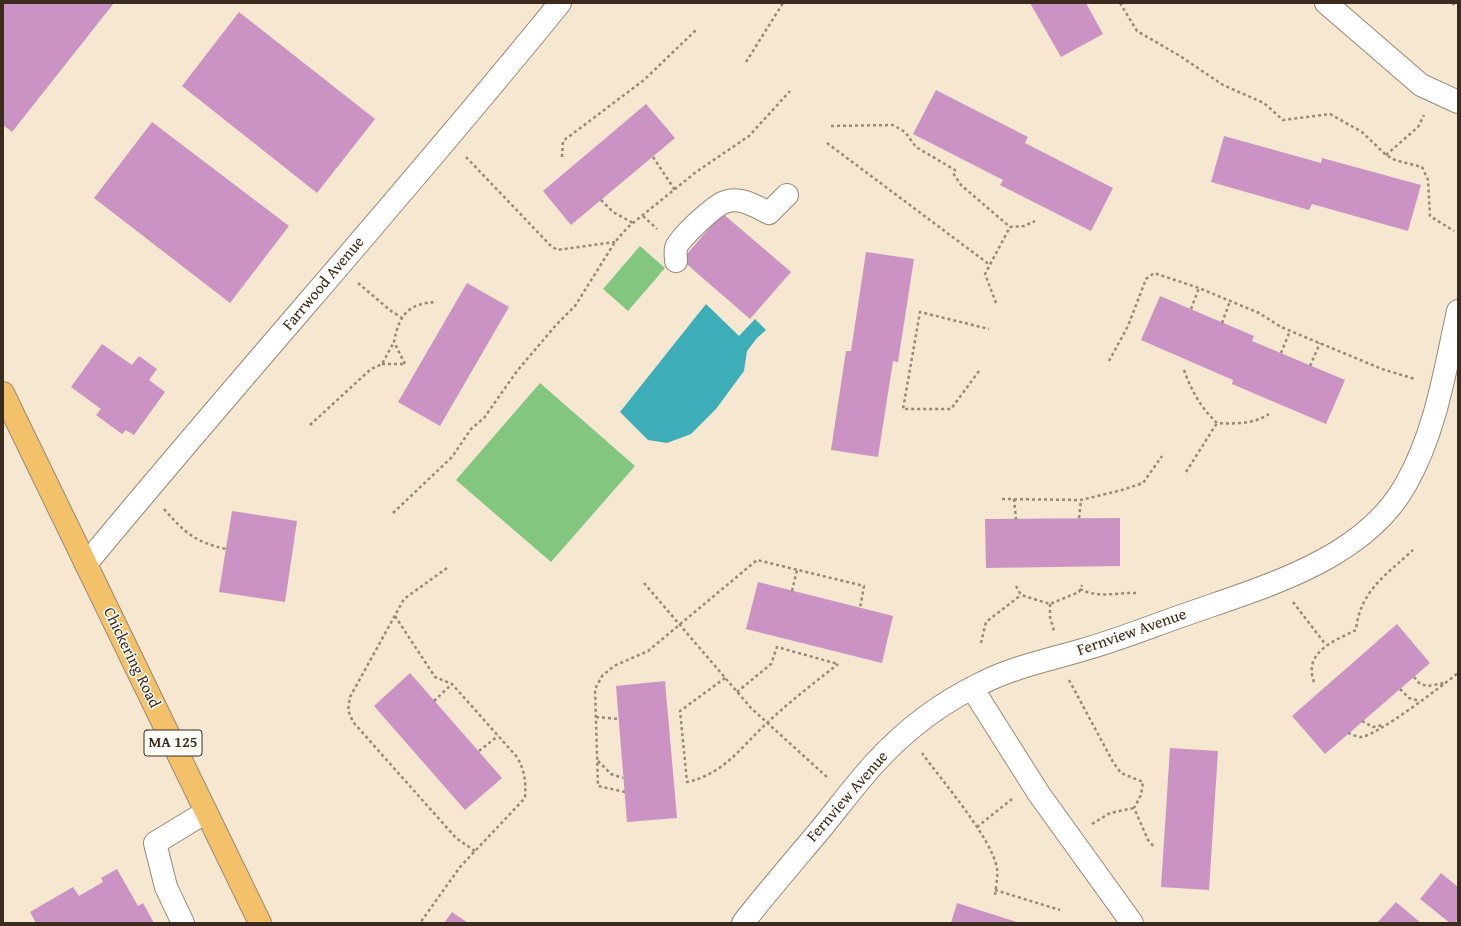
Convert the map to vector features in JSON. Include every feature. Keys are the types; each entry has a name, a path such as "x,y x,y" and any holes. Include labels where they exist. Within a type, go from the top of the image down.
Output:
{"main road":[{"name":"Chickering Road","path":"3,393 260,923"}],"street":[{"name":"Farrwood Avenue","path":"86,564 147,489 448,138 560,3"},
{"path":"1326,3 1421,85 1458,102"},
{"path":"676,261 676,247 707,213 726,201 746,201 769,213 787,195"},
{"name":"Fernview Avenue","path":"743,923 874,764 907,733 949,702 984,681 1103,644 1246,595 1282,580 1316,564 1357,539 1383,518 1406,485 1424,446 1438,402 1458,312"},
{"path":"972,688 1033,783 1132,923"},
{"path":"183,923 166,887 154,843 206,812"}],"path":[{"path":"746,62 783,3"},
{"path":"1120,3 1137,31 1180,56 1223,85 1264,103 1283,120 1330,114 1362,132 1386,155 1395,160 1422,167 1428,180 1430,216 1454,231"},
{"path":"1452,4 1458,4"},
{"path":"562,157 563,141 644,80 696,30"},
{"path":"394,513 452,457 471,429 484,418 516,371 556,325 575,306 614,242 633,223 696,172 749,136 790,91"},
{"path":"1386,155 1418,127 1436,91"},
{"path":"831,126 893,125 905,132 916,147 955,170 953,173 961,185 1010,227 1024,226 1035,221"},
{"path":"448,138 550,245 557,250 614,242"},
{"path":"827,144 990,265"},
{"path":"653,157 675,190"},
{"path":"601,200 613,212 633,223"},
{"path":"996,303 985,274 1010,227"},
{"path":"339,266 391,311 401,317"},
{"path":"1109,360 1128,326 1146,279 1154,273 1199,288 1259,313 1290,331 1382,369 1416,379"},
{"path":"1191,309 1199,288"},
{"path":"1222,323 1230,301"},
{"path":"382,364 394,342 401,317 411,308 424,303 437,302"},
{"path":"979,371 951,409 903,409 920,312 989,329"},
{"path":"1281,353 1290,331"},
{"path":"310,425 371,369 382,364 405,364 394,342"},
{"path":"1310,366 1320,343"},
{"path":"1184,370 1195,396 1206,413 1216,423 1234,424 1260,420 1269,414"},
{"path":"1186,472 1216,423"},
{"path":"1002,499 1081,500 1143,483 1162,456"},
{"path":"147,489 190,535 205,544 226,549"},
{"path":"1014,499 1016,518"},
{"path":"1079,518 1081,500"},
{"path":"1314,682 1311,673 1312,663 1326,645 1356,630 1357,619 1364,599 1379,581 1413,550"},
{"path":"625,792 598,786 595,690 602,676 614,666 648,651 757,560 864,586 860,608"},
{"path":"447,568 404,599 350,697 348,710 353,722 396,772 456,838 475,851"},
{"path":"792,591 797,570"},
{"path":"1282,580 1295,605 1326,645"},
{"path":"644,583 737,692 766,723 848,795"},
{"path":"1016,586 1021,596 1050,604 1066,599 1079,592 1082,585"},
{"path":"1080,589 1089,593 1105,595 1124,592 1138,593"},
{"path":"981,643 986,622 1021,596"},
{"path":"395,616 435,677 452,684 517,757 524,771 525,798 460,867 420,923"},
{"path":"725,678 680,711 687,782 699,780 724,766 766,723 838,664 777,647 771,664 737,692"},
{"path":"1062,657 1068,679 1113,762 1121,773 1143,782 1141,795 1134,808 1110,813 1071,838"},
{"path":"1348,733 1360,737 1375,732 1421,701 1458,673"},
{"path":"1414,677 1420,684 1428,686 1446,683"},
{"path":"434,701 452,684"},
{"path":"1400,689 1409,698 1421,701"},
{"path":"596,717 618,719"},
{"path":"1362,721 1373,727 1386,725"},
{"path":"907,733 976,828 993,854 997,870 995,895"},
{"path":"478,751 498,736"},
{"path":"597,761 611,774 623,778"},
{"path":"976,828 1033,783"},
{"path":"1134,808 1148,840 1155,848"},
{"path":"995,890 1060,910"}],"green space":[{"path":"640,246 665,268 628,311 603,289"},
{"path":"540,383 635,466 551,562 456,480"}],"water":[{"path":"706,304 739,336 755,319 766,330 757,338 747,351 744,371 716,409 691,434 667,443 648,440 620,412"}],"building":[{"path":"3,3 114,3 12,132 3,125"},
{"path":"1030,3 1086,3 1103,34 1061,57"},
{"path":"239,12 375,119 317,193 182,86"},
{"path":"936,90 1028,137 1025,143 1113,188 1091,231 1000,185 1003,180 913,134"},
{"path":"646,104 675,138 571,225 543,191"},
{"path":"152,122 289,226 230,303 94,198"},
{"path":"1224,136 1321,163 1322,158 1421,185 1408,231 1312,204 1309,210 1211,182"},
{"path":"722,213 791,272 750,319 682,260"},
{"path":"866,252 914,259 898,362 893,361 878,457 831,450 846,351 851,351"},
{"path":"467,283 509,307 440,426 398,402"},
{"path":"1160,296 1254,336 1252,341 1345,380 1326,424 1232,384 1233,380 1141,340"},
{"path":"102,344 132,365 139,356 157,369 149,380 165,392 134,435 126,430 122,434 96,415 101,409 71,387"},
{"path":"232,511 297,521 285,602 219,592"},
{"path":"1120,518 1120,566 986,568 985,519"},
{"path":"758,582 893,616 882,663 746,629"},
{"path":"1397,624 1430,663 1325,754 1292,716"},
{"path":"410,673 502,778 465,810 374,706"},
{"path":"665,681 677,818 627,822 616,686"},
{"path":"1170,748 1218,751 1209,890 1161,887"},
{"path":"117,869 138,906 143,903 154,923 36,923 30,912 73,887 79,896 103,882 101,878"},
{"path":"1441,873 1458,887 1458,919 1455,923 1450,923 1420,899"},
{"path":"1396,902 1421,923 1377,923"},
{"path":"957,903 1020,923 951,923"},
{"path":"452,912 468,923 444,923"}]}
